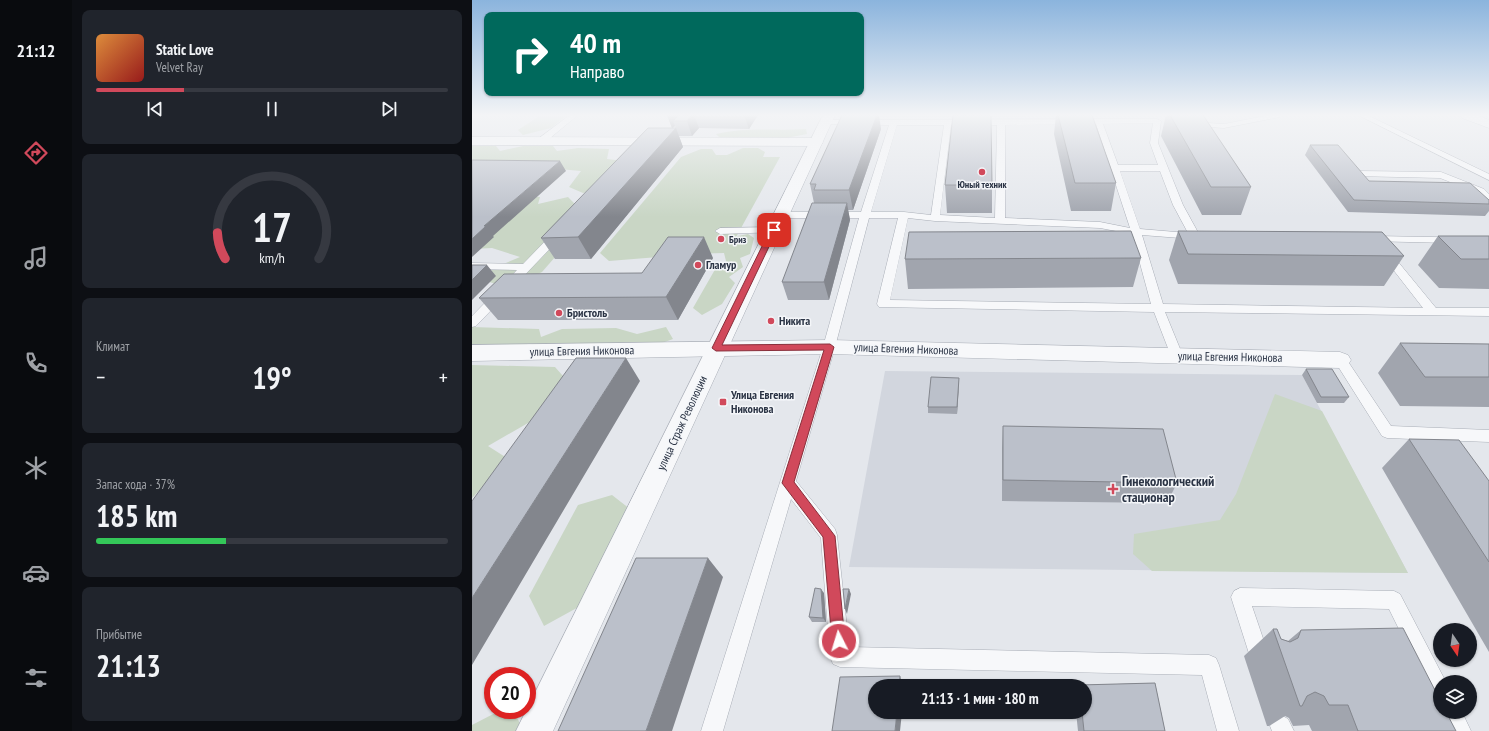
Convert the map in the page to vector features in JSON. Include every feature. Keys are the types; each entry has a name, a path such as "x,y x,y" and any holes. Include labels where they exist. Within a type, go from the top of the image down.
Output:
{"street":[{"name":"улица Страж Революции","path":"534,731 812,149"},
{"name":"улица Евгения Никонова","path":"472,353 830,347 1340,360"}],"lane":[{"path":"712,731 830,347 865,215 886,149"},
{"path":"935,218 944,149"},
{"path":"1000,221 1001,149"},
{"path":"1108,149 1136,232 1158,308 1177,356"},
{"path":"720,231 777,223 865,215 904,215 935,218 1100,225 1136,232 1199,236 1178,204 1156,149"},
{"path":"1432,149 1489,177"},
{"path":"1115,168 1164,168"},
{"path":"1358,174 1441,175 1482,191 1489,199"},
{"path":"904,215 883,304 1489,312"},
{"path":"472,323 566,226"},
{"path":"1433,312 1370,239 1489,241"},
{"path":"472,266 527,267"},
{"path":"517,277 534,276"},
{"path":"1340,360 1387,432 1489,436"},
{"path":"1446,434 1455,447"},
{"path":"788,483 829,536 840,657 1209,665 1228,731"},
{"path":"1259,656 1240,597 1394,600 1433,677"},
{"path":"1454,719 1460,731"}],"shaded area":[{"name":"Гинекологический стационар","path":"885,371 1302,375 1408,573 849,567"}],"green space":[{"path":"472,149 498,149 500,151 509,149 555,149 557,151 570,149 609,149 607,159 632,162 612,188 583,193 569,187 581,171 559,169 472,169"},
{"path":"701,149 712,149 716,155 727,155 740,149 760,149 765,152 763,157 780,157 735,239 738,236 748,234 754,238 750,254 740,258 743,267 729,277 735,283 722,304 702,315 693,308 717,266 726,261 724,253 688,254 609,261 600,253 681,157"},
{"path":"472,190 540,197 538,204 568,197 575,204 598,208 542,272 520,282 500,285 482,280 494,268 520,257 492,248 472,249"},
{"path":"472,327 539,329 541,337 562,329 616,328 637,334 666,327 673,339 643,350 627,343 608,351 548,350 529,344 512,350 472,351"},
{"path":"472,365 555,367 571,385 542,415 488,446 510,460 472,498"},
{"path":"1275,394 1322,411 1408,573 1152,571 1133,554 1134,534 1220,520 1236,494"},
{"path":"612,495 630,509 584,604 544,626 529,596 578,505"},
{"path":"484,719 518,719 523,731 472,731 472,725"}],"building":[{"path":"627,149 657,149 578,237 541,238"},
{"path":"826,149 864,149 849,190 814,190 816,184 810,184"},
{"path":"949,149 991,149 992,185 945,185"},
{"path":"1067,149 1104,149 1116,183 1075,183"},
{"path":"1189,149 1226,149 1251,187 1211,187"},
{"path":"1313,149 1342,149 1369,181 1470,183 1489,200 1489,204 1354,200"},
{"path":"472,160 560,161 484,226 486,226 472,239"},
{"path":"812,203 847,203 824,282 782,282"},
{"path":"1131,231 1141,258 905,259 909,232"},
{"path":"1178,231 1382,232 1404,256 1188,254"},
{"path":"1438,236 1489,236 1489,259 1461,259"},
{"path":"668,237 704,237 666,297 479,298 504,274 642,273"},
{"path":"472,265 487,265 472,280"},
{"path":"1400,343 1489,344 1489,377 1425,377"},
{"path":"576,358 626,358 472,598 472,501"},
{"path":"1306,369 1332,369 1349,397 1321,397"},
{"path":"931,377 959,378 957,407 928,407"},
{"path":"1003,426 1163,429 1177,483 1003,480"},
{"path":"1409,439 1459,440 1489,481 1489,562"},
{"path":"636,558 708,558 646,731 558,731"},
{"path":"815,588 821,589 823,618 809,617"},
{"path":"843,589 849,589 845,609"},
{"path":"1403,628 1433,686 1433,719 1450,719 1456,731 1358,731 1348,705 1329,705 1324,696 1315,692 1307,696 1302,706 1300,706 1273,629 1277,629 1281,639 1290,642 1298,638 1301,630"},
{"path":"900,676 900,679 868,679 868,719 896,719 895,731 832,731 840,677"},
{"path":"1155,683 1165,731 1084,731 1083,719 1092,719 1092,685"}],"place":[{"name":"Юный техник","path":"982,172"},
{"name":"Бриз","path":"721,239"},
{"name":"Гламур","path":"698,265"},
{"name":"Бристоль","path":"559,313"},
{"name":"Никита","path":"771,321"},
{"name":"Улица Евгения Никонова","path":"723,402"},
{"name":"Гинекологический стационар","path":"1113,489"}],"route":[{"path":"774,230 716,348 830,347 788,483 829,536 839,641"}]}
